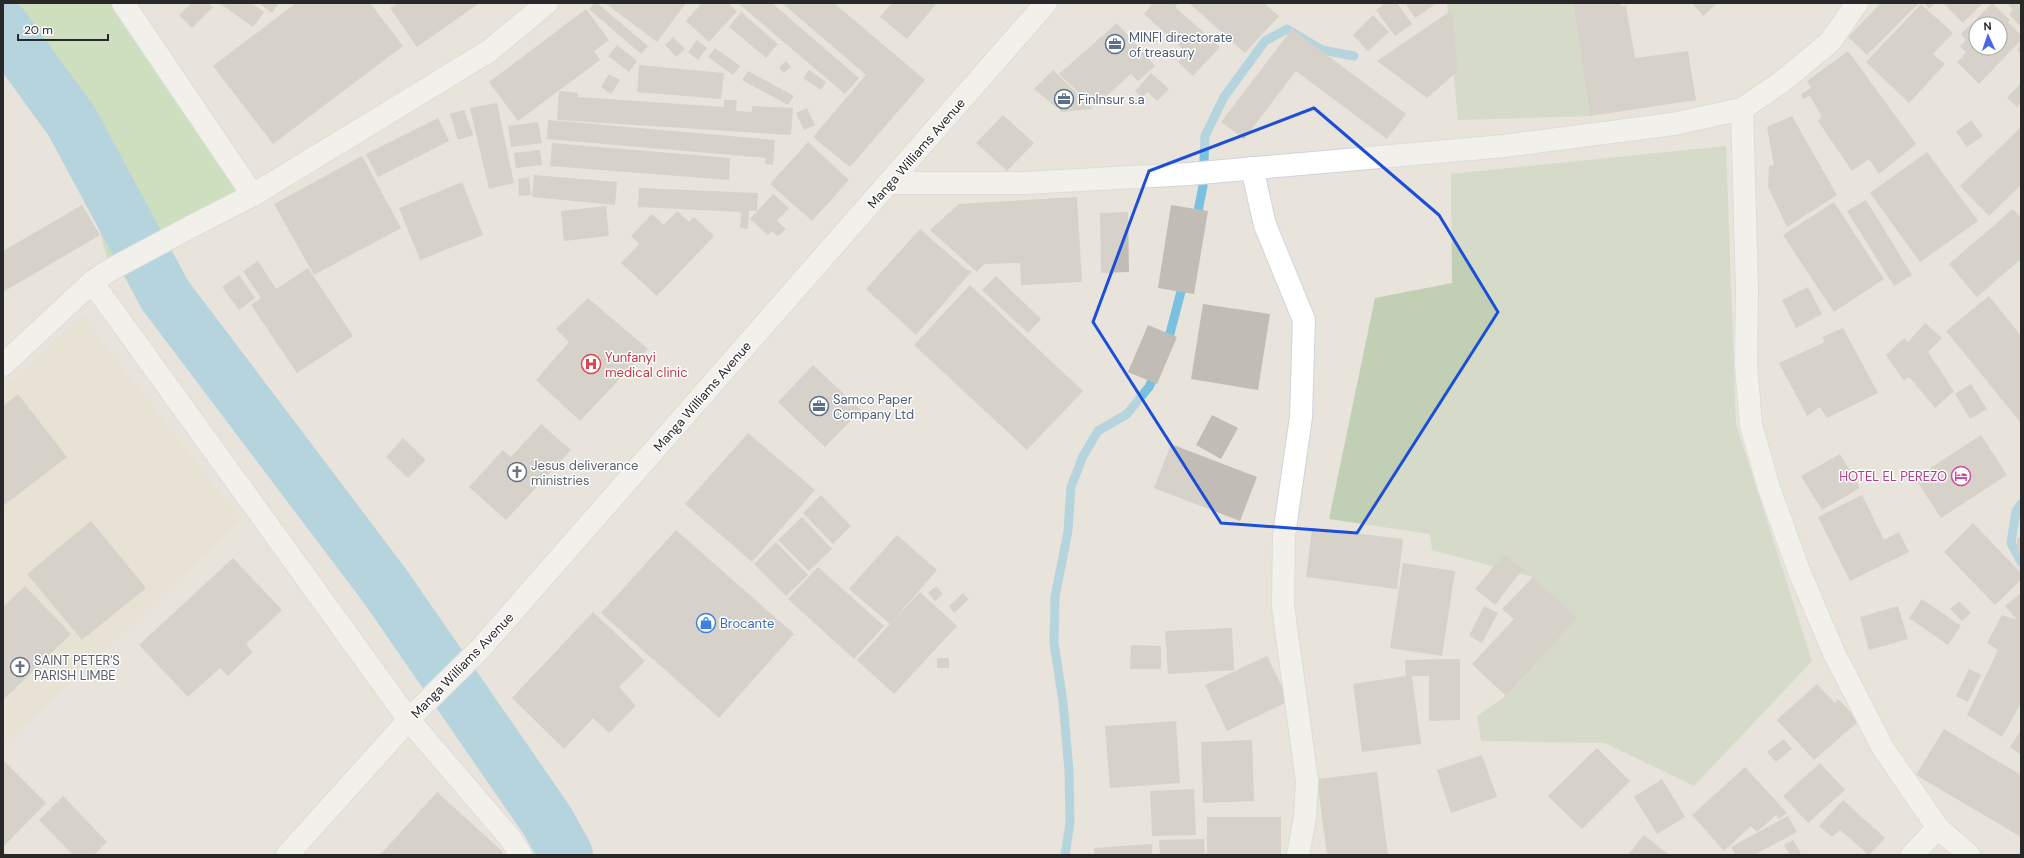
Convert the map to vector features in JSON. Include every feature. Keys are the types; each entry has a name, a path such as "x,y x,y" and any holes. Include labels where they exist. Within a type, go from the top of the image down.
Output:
{"street":[{"path":"122,3 254,195"},
{"path":"3,365 92,282 110,270 254,195 489,51 548,3"},
{"name":"Manga Williams Avenue","path":"286,855 412,717 480,649 890,183 1046,3"},
{"path":"890,183 1025,183 1189,174 1504,146 1673,124 1742,109 1780,83 1830,42 1857,3"},
{"path":"1742,109 1747,288 1746,364 1751,425 1769,488 1799,571 1834,652 1883,748 1938,828 1969,855"},
{"path":"1252,168 1265,225 1304,320 1301,417 1284,535 1283,606 1307,781 1305,817 1298,855"},
{"path":"92,282 412,717 510,838 521,855"},
{"path":"1912,855 1938,828"}],"highlighted area":[{"path":"1314,108 1439,215 1498,312 1357,533 1221,523 1093,322 1149,171"}],"shaded area":[{"path":"82,316 241,520 4,745 3,388"}],"green space":[{"path":"3,3 123,3 253,195 110,270 72,122 3,27"},
{"path":"1447,3 1573,3 1590,116 1458,120"},
{"path":"1726,146 1736,424 1812,661 1694,786 1605,743 1481,741 1477,716 1507,695 1578,618 1533,577 1432,550 1430,534 1329,519 1375,298 1452,283 1451,174"}],"building":[{"path":"192,3 208,3 213,7 192,28 179,15"},
{"path":"219,3 251,3 264,12 253,27"},
{"path":"259,3 279,3 272,13"},
{"path":"296,3 370,3 403,46 273,144 213,66"},
{"path":"397,3 478,4 417,47 390,8"},
{"path":"594,3 597,3 648,46 641,54 589,9"},
{"path":"605,3 686,3 657,42"},
{"path":"702,3 728,3 737,11 709,42 686,21"},
{"path":"738,3 772,3 859,78 845,94"},
{"path":"782,3 834,3 925,80 850,167 813,137 866,75"},
{"path":"892,3 937,3 907,39 880,17"},
{"path":"1153,3 1179,3 1175,7 1220,47 1193,76 1178,62 1187,53 1144,14"},
{"path":"1189,3 1264,3 1279,16 1245,53"},
{"path":"1386,3 1397,3 1412,24 1395,36 1376,10"},
{"path":"1405,3 1437,3 1415,18"},
{"path":"1573,3 1620,3 1621,6 1626,6 1635,58 1688,51 1696,100 1590,116"},
{"path":"1692,3 1717,3 1703,16"},
{"path":"1881,3 1919,3 1867,55 1848,37"},
{"path":"1924,3 1935,3 1929,9"},
{"path":"1943,3 1983,3 1970,16 1968,16 1963,23"},
{"path":"1992,3 2006,16 1979,16"},
{"path":"2007,3 2021,3 2021,27 2009,14 2013,10"},
{"path":"1921,4 1953,33 1933,54 1945,64 1909,103 1866,62"},
{"path":"586,9 609,40 594,51 600,60 518,121 489,82"},
{"path":"1452,10 1458,71 1427,98 1377,61"},
{"path":"741,12 778,44 766,58 729,27"},
{"path":"1373,15 1389,32 1368,51 1353,35"},
{"path":"2008,22 2021,35 2021,40 2008,54"},
{"name":"MINFI directorate of treasury","path":"1117,23 1155,66 1138,81 1131,74 1094,107 1059,74"},
{"path":"1968,27 1968,56 2006,56 1979,84 1957,62 1966,53 1960,46 1966,40 1961,34"},
{"path":"1292,29 1406,114 1387,139 1296,71 1244,139 1221,122"},
{"path":"673,37 685,49 676,57 665,45"},
{"path":"697,40 707,48 698,60 688,52"},
{"path":"617,45 637,61 629,72 608,56"},
{"path":"2021,45 2021,54 2017,50"},
{"path":"715,48 740,66 733,75 708,57"},
{"path":"1848,51 1916,144 1879,174 1869,159 1852,171 1818,121 1822,117 1810,96 1803,99 1801,94 1811,88 1807,81"},
{"path":"786,61 791,67 783,73 779,67"},
{"path":"639,65 724,73 721,99 637,92"},
{"path":"809,70 826,82 821,90 803,78"},
{"name":"FinInsur s.a","path":"1053,70 1093,109 1062,112 1034,89"},
{"path":"748,71 794,96 788,105 742,80"},
{"path":"1151,73 1169,89 1157,101 1147,92 1142,98 1135,91"},
{"path":"609,74 620,80 611,94 601,87"},
{"path":"2021,83 2021,103 2017,107 2007,98"},
{"path":"559,91 578,93 578,97 724,107 724,100 737,100 736,111 752,112 752,106 793,108 791,135 557,120"},
{"path":"497,103 514,183 489,189 470,108"},
{"path":"807,108 815,125 804,130 796,113"},
{"path":"464,110 473,135 458,140 450,114"},
{"path":"1003,115 1034,143 1007,171 976,143"},
{"path":"1792,116 1837,195 1787,227 1768,187 1769,166 1774,165 1767,127"},
{"path":"438,118 449,141 378,177 366,154"},
{"path":"548,120 775,140 773,165 765,164 766,158 547,139"},
{"path":"1971,120 1983,136 1967,147 1956,132"},
{"path":"538,122 542,143 511,147 508,126"},
{"path":"2021,127 2021,185 1989,216 1960,186"},
{"path":"808,142 849,180 812,221 770,184"},
{"path":"552,143 730,158 729,180 550,166"},
{"path":"540,150 542,165 516,168 514,153"},
{"path":"1927,152 1978,221 1920,262 1870,193"},
{"path":"362,156 401,228 314,275 274,204"},
{"path":"534,175 617,182 615,205 532,197"},
{"path":"529,177 531,195 519,196 518,179"},
{"path":"462,182 483,235 420,260 399,208"},
{"path":"639,188 758,193 757,211 749,211 748,229 740,228 741,212 638,207"},
{"path":"773,194 789,208 777,221 786,229 778,236 772,231 768,235 750,219"},
{"path":"1077,197 1082,282 1021,285 1020,263 984,264 977,272 930,230 959,204"},
{"path":"1866,200 1912,275 1894,286 1847,211"},
{"path":"1834,202 1884,279 1834,312 1783,235"},
{"path":"82,205 100,235 3,292 3,251"},
{"path":"1171,205 1208,211 1194,294 1158,288"},
{"path":"606,206 609,236 564,241 561,211"},
{"path":"2013,209 2021,218 2021,259 1977,297 1949,264"},
{"path":"677,211 689,222 694,217 714,236 657,296 621,263 639,244 631,236 652,214 664,225"},
{"path":"1128,212 1129,272 1101,273 1100,213"},
{"path":"920,229 967,270 972,271 916,335 866,289"},
{"path":"258,261 276,289 308,268 353,336 297,373 251,305 261,298 243,271"},
{"path":"239,275 255,298 239,310 222,287"},
{"path":"996,276 1041,319 1028,333 982,290"},
{"path":"970,285 1083,391 1027,450 914,345"},
{"path":"1808,287 1822,314 1796,328 1782,300"},
{"path":"1989,296 2021,336 2021,423 1946,331"},
{"name":"Yunfanyi medical clinic","path":"588,298 648,349 580,421 536,380 569,342 556,329"},
{"path":"1203,304 1270,314 1258,390 1191,379"},
{"path":"1925,323 1942,338 1928,352 1954,391 1935,408 1909,377 1904,381 1886,355 1904,338 1908,342"},
{"path":"1148,325 1177,337 1157,384 1128,372"},
{"path":"1843,328 1878,393 1827,418 1820,407 1807,416 1779,363 1825,342 1822,337"},
{"name":"Samco Paper Company Ltd","path":"813,365 861,410 825,447 778,402"},
{"path":"1971,384 1987,409 1970,419 1955,394"},
{"path":"18,394 67,457 3,506 3,406"},
{"path":"1212,415 1238,428 1221,459 1196,445"},
{"name":"Jesus deliverance ministries","path":"541,424 571,450 506,520 469,487 503,450 511,457"},
{"path":"748,433 815,490 752,562 685,504"},
{"name":"HOTEL EL PEREZO","path":"1981,435 2007,475 1941,518 1915,478"},
{"path":"403,438 426,460 408,478 386,457"},
{"path":"1171,444 1257,477 1240,521 1154,488"},
{"path":"1840,454 1860,488 1822,510 1801,476"},
{"path":"821,495 851,526 833,544 803,513"},
{"path":"1862,495 1884,540 1899,532 1909,552 1850,581 1818,517"},
{"path":"802,517 832,549 809,571 778,540"},
{"path":"91,521 146,588 82,640 27,574"},
{"path":"1973,523 2021,573 2021,580 1995,605 1944,552"},
{"path":"1312,528 1403,539 1397,589 1306,577"},
{"path":"676,530 794,634 719,718 601,613"},
{"path":"897,535 937,570 891,623 920,592 957,626 894,694 857,660 890,624 849,589"},
{"path":"2017,538 2021,538 2021,554 2017,554"},
{"path":"776,542 808,575 786,596 754,564"},
{"path":"1504,554 1523,569 1495,605 1475,589"},
{"path":"233,558 282,610 246,644 253,652 228,676 220,668 188,697 139,645"},
{"path":"1403,563 1455,571 1442,656 1390,648"},
{"path":"818,567 884,626 854,659 788,599"},
{"path":"1533,577 1578,618 1506,696 1472,664 1514,619 1502,609"},
{"name":"SAINT PETER'S PARISH LIMBE","path":"25,586 71,634 3,700 3,607"},
{"path":"936,586 943,594 935,601 928,593"},
{"path":"963,593 969,599 954,613 949,606"},
{"path":"2021,593 2021,703 2002,737 1967,715 1998,650 1987,643 2002,615 2017,620 2005,606"},
{"path":"1922,599 1961,626 1948,645 1909,618"},
{"path":"1959,601 1971,613 1962,621 1950,609"},
{"path":"1484,606 1498,613 1482,643 1469,636"},
{"path":"1898,606 1908,639 1869,650 1860,617"},
{"path":"593,612 645,661 619,687 636,706 609,733 593,718 564,749 512,698"},
{"path":"1232,628 1234,670 1168,674 1165,631"},
{"path":"1131,645 1161,646 1161,669 1130,669"},
{"path":"1267,656 1289,701 1227,731 1205,685"},
{"path":"937,658 949,658 949,668 937,668"},
{"path":"1460,659 1460,720 1429,721 1429,676 1412,676 1421,744 1362,752 1353,684 1406,676 1405,660"},
{"path":"1969,669 1981,675 1968,702 1956,696"},
{"path":"1817,684 1835,703 1838,699 1859,721 1814,760 1777,720"},
{"path":"1176,721 1180,783 1110,788 1105,726"},
{"path":"1944,729 2021,775 2021,837 1916,775"},
{"path":"2021,730 2021,755 2010,747"},
{"path":"1784,739 1792,749 1776,762 1767,752"},
{"path":"1252,740 1254,801 1203,803 1201,742"},
{"path":"1597,748 1630,781 1582,829 1548,796"},
{"path":"1482,755 1497,797 1451,813 1437,770"},
{"path":"3,760 46,803 3,847"},
{"path":"1820,763 1845,790 1808,823 1783,796"},
{"path":"1745,767 1787,813 1779,819 1776,815 1757,832 1751,826 1724,851 1692,815"},
{"path":"1377,772 1388,855 1327,855 1317,779"},
{"path":"1662,779 1685,817 1657,834 1634,797"},
{"path":"1194,789 1196,835 1152,836 1150,791"},
{"path":"437,792 503,852 501,855 380,855"},
{"path":"63,796 107,842 94,855 73,855 39,820"},
{"path":"1843,800 1885,838 1869,855 1840,830 1832,837 1819,826"},
{"path":"1788,816 1797,832 1754,855 1736,855 1731,847"},
{"path":"1207,817 1281,817 1281,855 1207,855"},
{"path":"1644,835 1669,855 1628,855"},
{"path":"1204,839 1205,855 1160,855 1159,840"},
{"path":"1793,840 1801,853 1798,855 1790,855 1784,845"},
{"path":"1152,844 1152,855 1094,855 1094,848"}],"waterway":[{"path":"3,27 72,122 165,295 385,586 548,822 566,855"},
{"path":"1196,221 1203,186 1205,136 1224,97 1265,41 1287,29 1322,50 1354,56"},
{"path":"1167,345 1184,280"},
{"path":"1065,855 1070,823 1069,771 1063,702 1054,643 1055,597 1068,531 1071,487 1083,456 1098,431 1127,414 1149,387 1156,372"},
{"path":"2021,504 2016,511 2011,543 2021,562"}],"place":[{"name":"MINFI directorate of treasury","path":"1115,44"},
{"name":"FinInsur s.a","path":"1064,99"},
{"name":"Yunfanyi medical clinic","path":"591,364"},
{"name":"Samco Paper Company Ltd","path":"819,406"},
{"name":"Jesus deliverance ministries","path":"517,472"},
{"name":"HOTEL EL PEREZO","path":"1961,476"},
{"name":"Brocante","path":"706,623"},
{"name":"SAINT PETER'S PARISH LIMBE","path":"20,667"}]}
